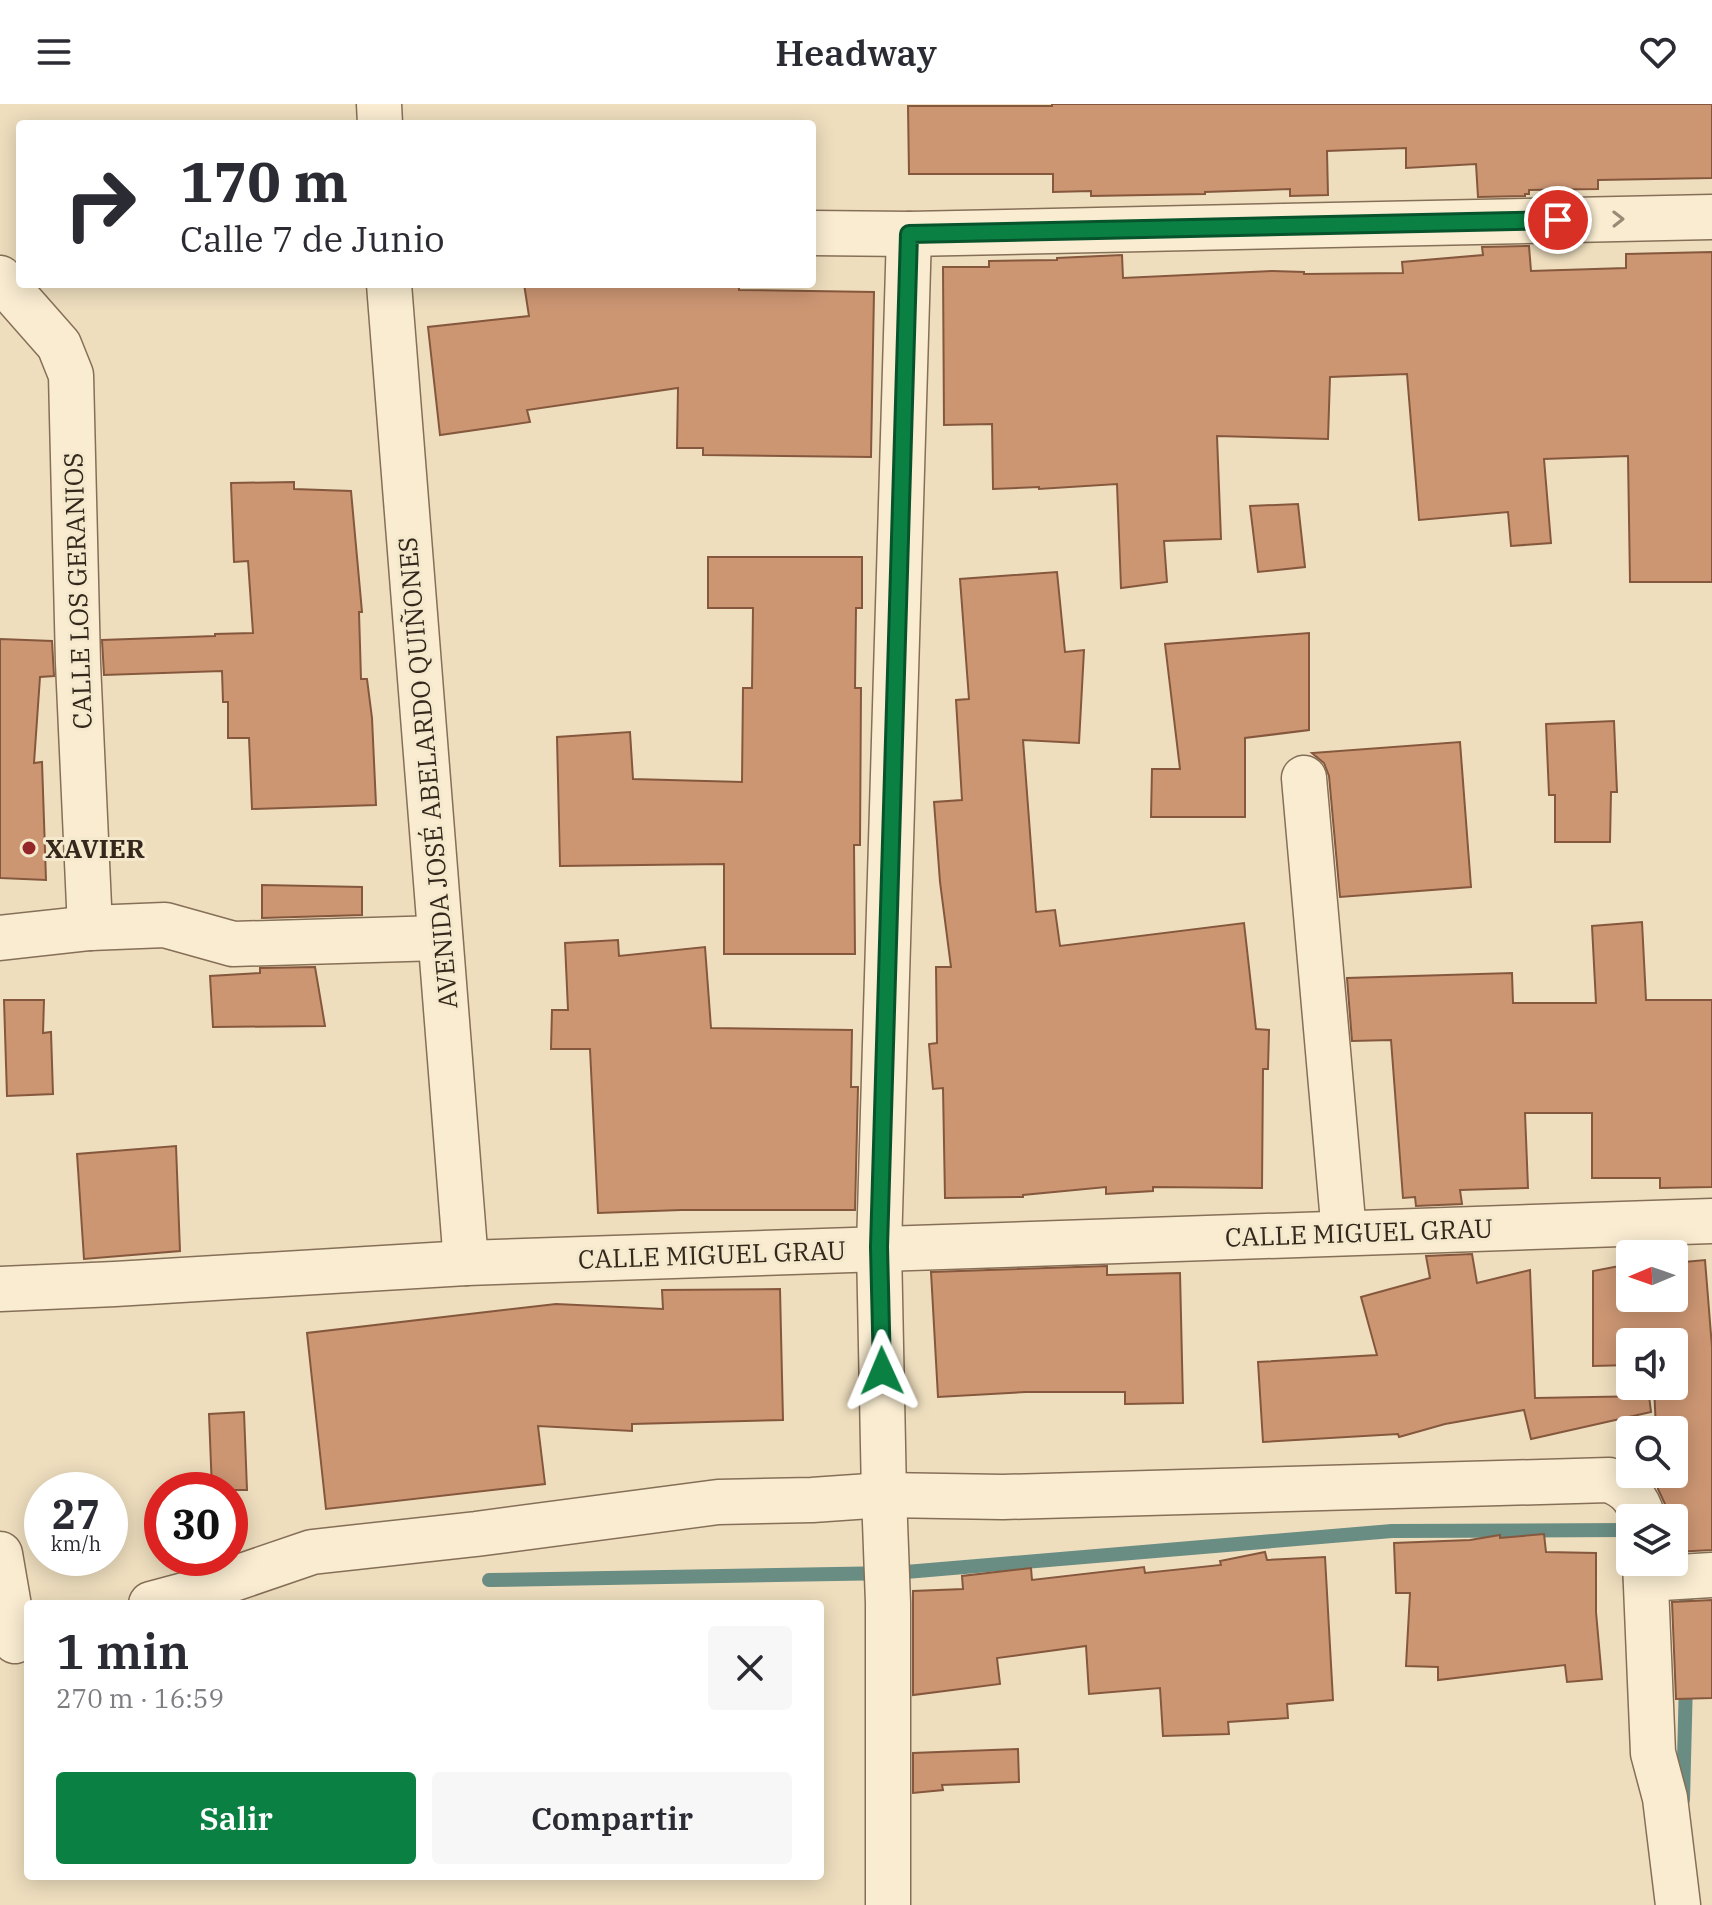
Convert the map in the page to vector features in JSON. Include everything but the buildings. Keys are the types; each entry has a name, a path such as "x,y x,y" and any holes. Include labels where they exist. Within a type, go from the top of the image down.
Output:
{"street":[{"path":"816,233 909,234 1712,217"},
{"path":"888,1905 888,1603 879,1247 909,234"},
{"name":"CALLE LOS GERANIOS","path":"0,278 59,345 71,375 78,663 90,928"},
{"name":"AVENIDA JOSÉ ABELARDO QUIÑONES","path":"389,288 466,1263"},
{"path":"1304,778 1344,1233"},
{"path":"0,938 90,928 165,925 233,944 440,938"},
{"name":"CALLE MIGUEL GRAU","path":"0,1289 466,1263 1712,1221"},
{"path":"166,1600 312,1552 718,1502 812,1500 884,1510 1003,1497 1609,1480 1632,1494 1638,1504"},
{"path":"0,1554 14,1641"},
{"path":"1688,1573 1712,1575"},
{"path":"1645,1576 1653,1753 1665,1798 1678,1905"}],"waterway":[{"path":"489,1580 894,1573 1392,1531 1616,1530"},
{"path":"1683,1576 1687,1620"},
{"path":"1683,1800 1686,1681"}],"place":[{"name":"XAVIER","path":"29,848"}],"route":[{"path":"882,1371 879,1247 909,234 1558,220"}]}
